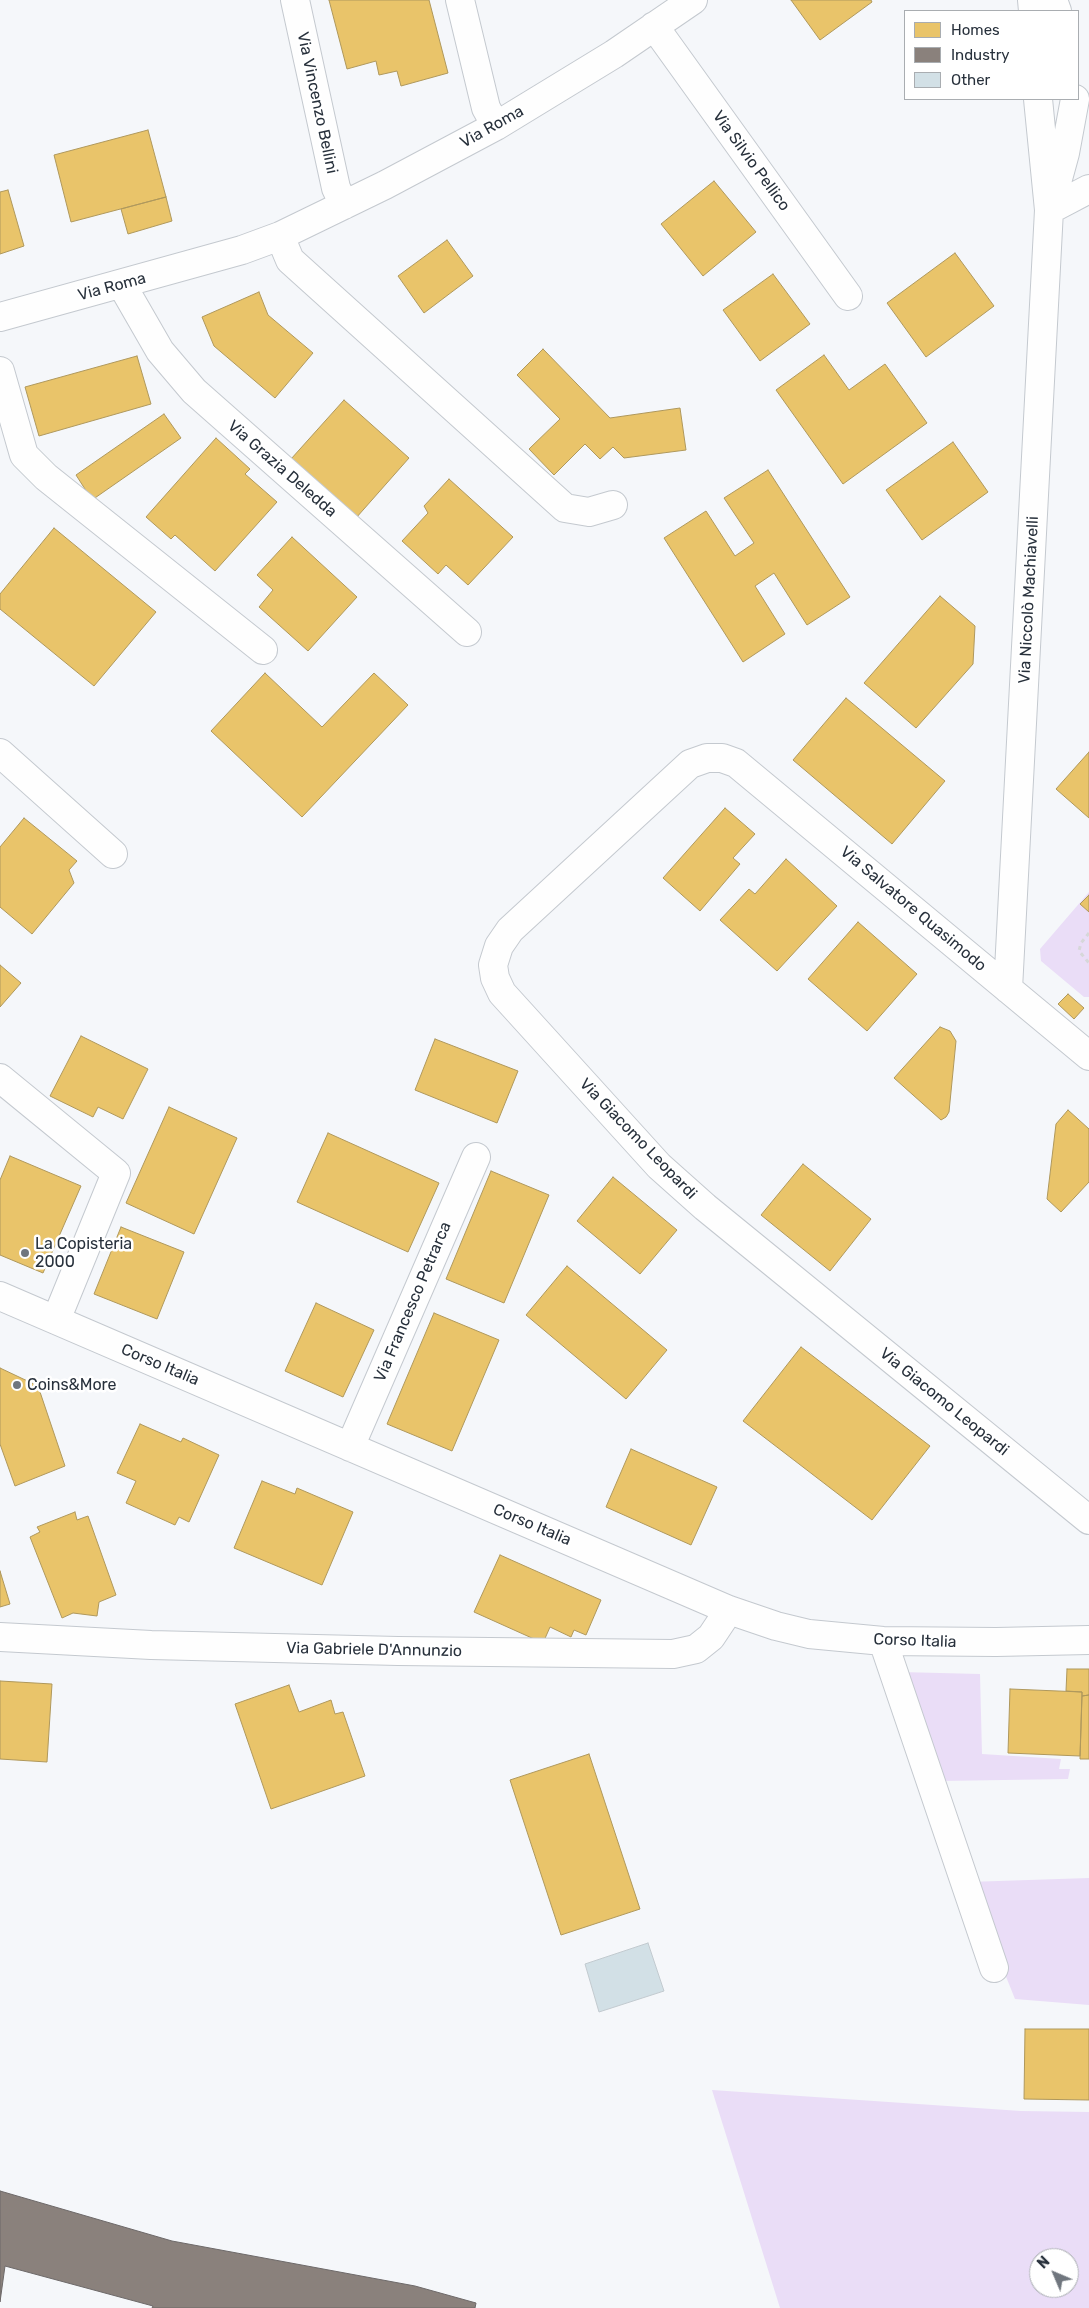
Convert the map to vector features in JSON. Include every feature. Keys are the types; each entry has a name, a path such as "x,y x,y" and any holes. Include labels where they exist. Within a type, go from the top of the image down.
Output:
{"street":[{"name":"Via Vincenzo Bellini","path":"295,0 336,188 344,205"},
{"path":"460,0 486,108 496,126"},
{"name":"Via Roma","path":"0,317 122,285 242,250 280,236 496,126 614,54 693,0"},
{"name":"Via Silvio Pellico","path":"654,26 848,296"},
{"name":"Via Niccolò Machiavelli","path":"1008,989 1049,210 1038,100"},
{"name":"Via Niccolò Machiavelli","path":"1049,210 1065,153 1075,100"},
{"path":"1049,210 1089,189"},
{"path":"280,236 290,260 565,508 589,512 613,505"},
{"name":"Via Grazia Deledda","path":"122,285 160,351 194,391 467,632"},
{"path":"0,371 24,455 46,477 263,650"},
{"path":"0,753 113,854"},
{"name":"Via Giacomo Leopardi","path":"736,763 722,758 707,758 690,764 510,930 499,946 493,964 495,978 502,993 617,1121 672,1178 710,1212 1089,1520"},
{"name":"Via Salvatore Quasimodo","path":"736,763 1089,1056"},
{"path":"0,1078 116,1173 56,1320"},
{"name":"Via Francesco Petrarca","path":"350,1447 476,1157"},
{"name":"Corso Italia","path":"0,1296 729,1610 776,1626 808,1634 883,1641 996,1642 1089,1640"},
{"name":"Via Gabriele D'Annunzio","path":"0,1638 161,1646 672,1654 696,1649 711,1637 729,1610"},
{"path":"883,1641 994,1968"}],"path":[{"path":"1089,933 1081,943 1079,951 1089,963"}],"shaded area":[{"path":"1089,892 1089,997 1084,997 1041,961 1040,949"},
{"path":"900,1672 980,1674 982,1754 1061,1759 1059,1769 1070,1769 1068,1779 940,1781"},
{"path":"1089,1878 1089,2005 1015,1999 968,1882"},
{"path":"712,2090 1021,2111 1089,2112 1089,2308 780,2308"}],"building: Homes":[{"path":"329,0 429,0 448,73 401,86 397,71 379,75 376,61 347,69"},
{"path":"791,0 871,0 872,2 820,40"},
{"path":"148,130 166,197 71,222 54,155"},
{"path":"714,181 756,232 703,276 661,224"},
{"path":"8,190 24,246 0,254 0,192"},
{"path":"166,197 172,221 128,234 121,209"},
{"path":"447,240 473,276 424,313 398,276"},
{"path":"955,253 994,306 926,357 887,303"},
{"path":"773,274 810,324 760,361 723,310"},
{"path":"259,292 268,315 313,353 275,398 214,346 202,317"},
{"path":"543,349 610,418 680,408 686,450 624,458 613,447 600,459 585,444 554,475 529,449 560,419 517,375"},
{"path":"824,355 849,390 885,364 927,423 843,484 776,390"},
{"path":"137,356 151,404 39,436 25,387"},
{"path":"344,400 409,458 356,518 291,459"},
{"path":"164,414 181,438 92,500 76,475"},
{"path":"216,438 250,469 245,474 277,502 215,571 175,535 171,539 146,517"},
{"path":"953,442 988,492 922,540 886,490"},
{"path":"768,470 850,597 807,625 774,573 755,586 785,634 743,662 664,538 706,511 735,556 754,543 724,498"},
{"path":"449,479 513,537 468,585 446,565 438,574 402,541 428,513 424,506"},
{"path":"54,528 156,612 94,686 0,609 0,594"},
{"path":"292,537 357,597 308,651 259,607 273,590 257,575"},
{"path":"940,596 975,626 973,664 916,728 864,683"},
{"path":"265,673 322,727 374,673 408,705 302,817 211,731"},
{"path":"846,698 945,781 892,844 793,760"},
{"path":"1089,752 1089,818 1056,789"},
{"path":"725,808 755,834 733,858 740,864 700,911 663,878"},
{"path":"24,818 77,861 69,870 74,883 32,934 0,907 0,847"},
{"path":"786,859 837,906 777,971 720,920 749,889 755,894"},
{"path":"1089,895 1089,912 1080,904"},
{"path":"858,922 917,974 867,1031 808,979"},
{"path":"0,965 21,983 0,1007"},
{"path":"1068,994 1084,1008 1074,1019 1058,1004"},
{"path":"940,1027 950,1031 956,1041 949,1112 941,1120 894,1078"},
{"path":"81,1036 148,1069 123,1119 98,1107 93,1117 50,1096"},
{"path":"435,1039 518,1071 497,1123 415,1090"},
{"path":"169,1107 237,1138 194,1234 126,1203"},
{"path":"1068,1110 1089,1129 1089,1182 1061,1212 1047,1199 1056,1124"},
{"path":"328,1133 439,1183 408,1252 297,1202"},
{"path":"10,1156 81,1186 43,1273 0,1255 0,1180"},
{"path":"803,1164 871,1219 830,1271 761,1215"},
{"path":"491,1171 549,1195 504,1303 446,1279"},
{"path":"613,1177 677,1230 640,1274 577,1221"},
{"path":"121,1227 184,1252 157,1319 94,1294"},
{"path":"567,1266 667,1350 626,1399 526,1315"},
{"path":"316,1303 374,1330 343,1397 285,1371"},
{"path":"434,1313 499,1340 452,1451 387,1424"},
{"path":"801,1347 930,1446 872,1520 743,1421"},
{"path":"0,1368 38,1386 65,1466 15,1486 0,1444"},
{"path":"140,1424 181,1442 183,1438 219,1455 189,1522 179,1517 175,1525 126,1503 136,1481 117,1473"},
{"path":"631,1449 717,1487 691,1545 606,1507"},
{"path":"262,1481 295,1494 297,1488 353,1512 322,1585 234,1548"},
{"path":"75,1512 77,1520 88,1516 116,1595 99,1602 97,1616 73,1613 62,1618 30,1537 40,1532 37,1527"},
{"path":"500,1555 601,1600 586,1635 574,1630 571,1637 550,1627 543,1643 474,1612"},
{"path":"0,1571 10,1604 0,1607"},
{"path":"1067,1669 1089,1669 1089,1695 1082,1696 1082,1692 1066,1691"},
{"path":"0,1681 52,1684 47,1762 0,1759"},
{"path":"289,1685 299,1712 331,1700 335,1714 343,1712 365,1776 271,1809 235,1704"},
{"path":"1010,1689 1082,1692 1080,1756 1008,1753"},
{"path":"1089,1695 1089,1759 1080,1759 1082,1696"},
{"path":"589,1754 640,1909 561,1935 510,1780"},
{"path":"1025,2029 1089,2029 1089,2100 1024,2099"}],"building: Industry":[{"path":"0,2191 172,2241 415,2286 476,2303 475,2308 152,2308 153,2306 5,2266 0,2302"}],"building: Other":[{"path":"648,1943 664,1991 599,2012 585,1964"}],"place":[{"name":"La Copisteria 2000","path":"25,1253"},
{"name":"Coins&More","path":"17,1385"}]}
